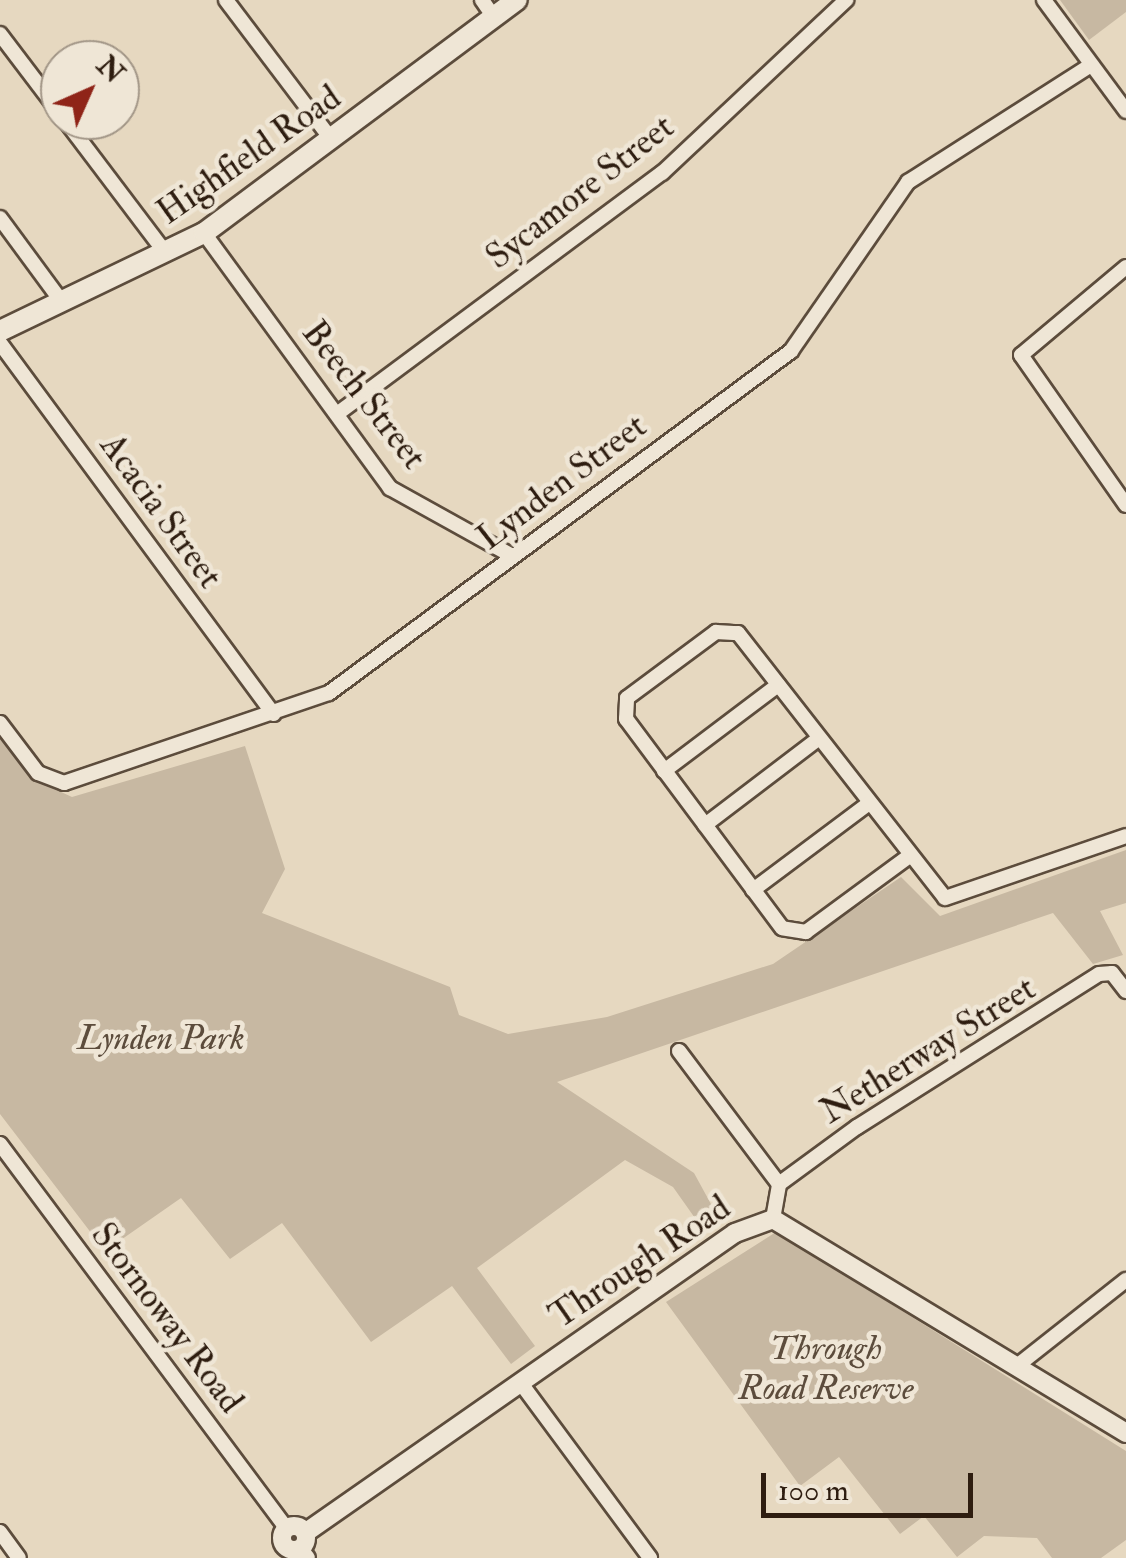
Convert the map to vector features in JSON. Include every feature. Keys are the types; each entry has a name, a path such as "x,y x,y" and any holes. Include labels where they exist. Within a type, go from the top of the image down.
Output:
{"main road":[{"name":"Highfield Road","path":"0,332 59,298 204,232 331,138 488,8 517,0"}],"street":[{"path":"226,0 331,138"},
{"name":"Sycamore Street","path":"337,414 662,173 846,0"},
{"path":"1044,0 1126,111"},
{"path":"0,34 40,87"},
{"name":"Lynden Street","path":"0,723 38,773 64,784 329,693 791,350 908,182 1091,64"},
{"path":"80,140 166,252"},
{"path":"0,218 59,298"},
{"name":"Beech Street","path":"204,232 390,488 512,556"},
{"path":"1126,267 1020,354 1126,506"},
{"name":"Acacia Street","path":"0,343 274,714"},
{"path":"908,858 806,932 782,928 626,720 627,698 728,628 778,685 868,804 934,893 960,897 1126,836"},
{"path":"664,770 778,685"},
{"path":"705,825 818,739"},
{"path":"753,890 868,804"},
{"name":"Netherway Street","path":"778,1184 1112,973 1126,991"},
{"path":"680,1051 778,1184 773,1218"},
{"name":"Stornoway Road","path":"0,1144 297,1543"},
{"name":"Through Road","path":"268,1558 297,1543 520,1382 735,1234 773,1218 1126,1434"},
{"path":"1017,1366 1126,1280"},
{"path":"520,1382 650,1558"},
{"path":"0,1532 19,1558"}],"green space":[{"path":"1060,0 1126,0 1126,12 1089,40"},
{"name":"Lynden Park","path":"0,735 35,780 72,797 245,746 285,869 262,913 450,987 459,1015 508,1034 607,1017 773,964 901,877 940,916 1126,850 1126,903 1100,911 1123,955 1093,964 1053,913 557,1082 694,1173 717,1215 702,1228 673,1187 625,1160 477,1268 535,1346 511,1364 452,1286 371,1342 282,1223 230,1259 181,1198 105,1251 0,1114"},
{"name":"Through Road Reserve","path":"776,1232 1126,1451 1126,1540 1101,1558 1052,1558 1037,1538 984,1536 957,1557 924,1516 900,1534 839,1457 800,1486 666,1302"}]}
